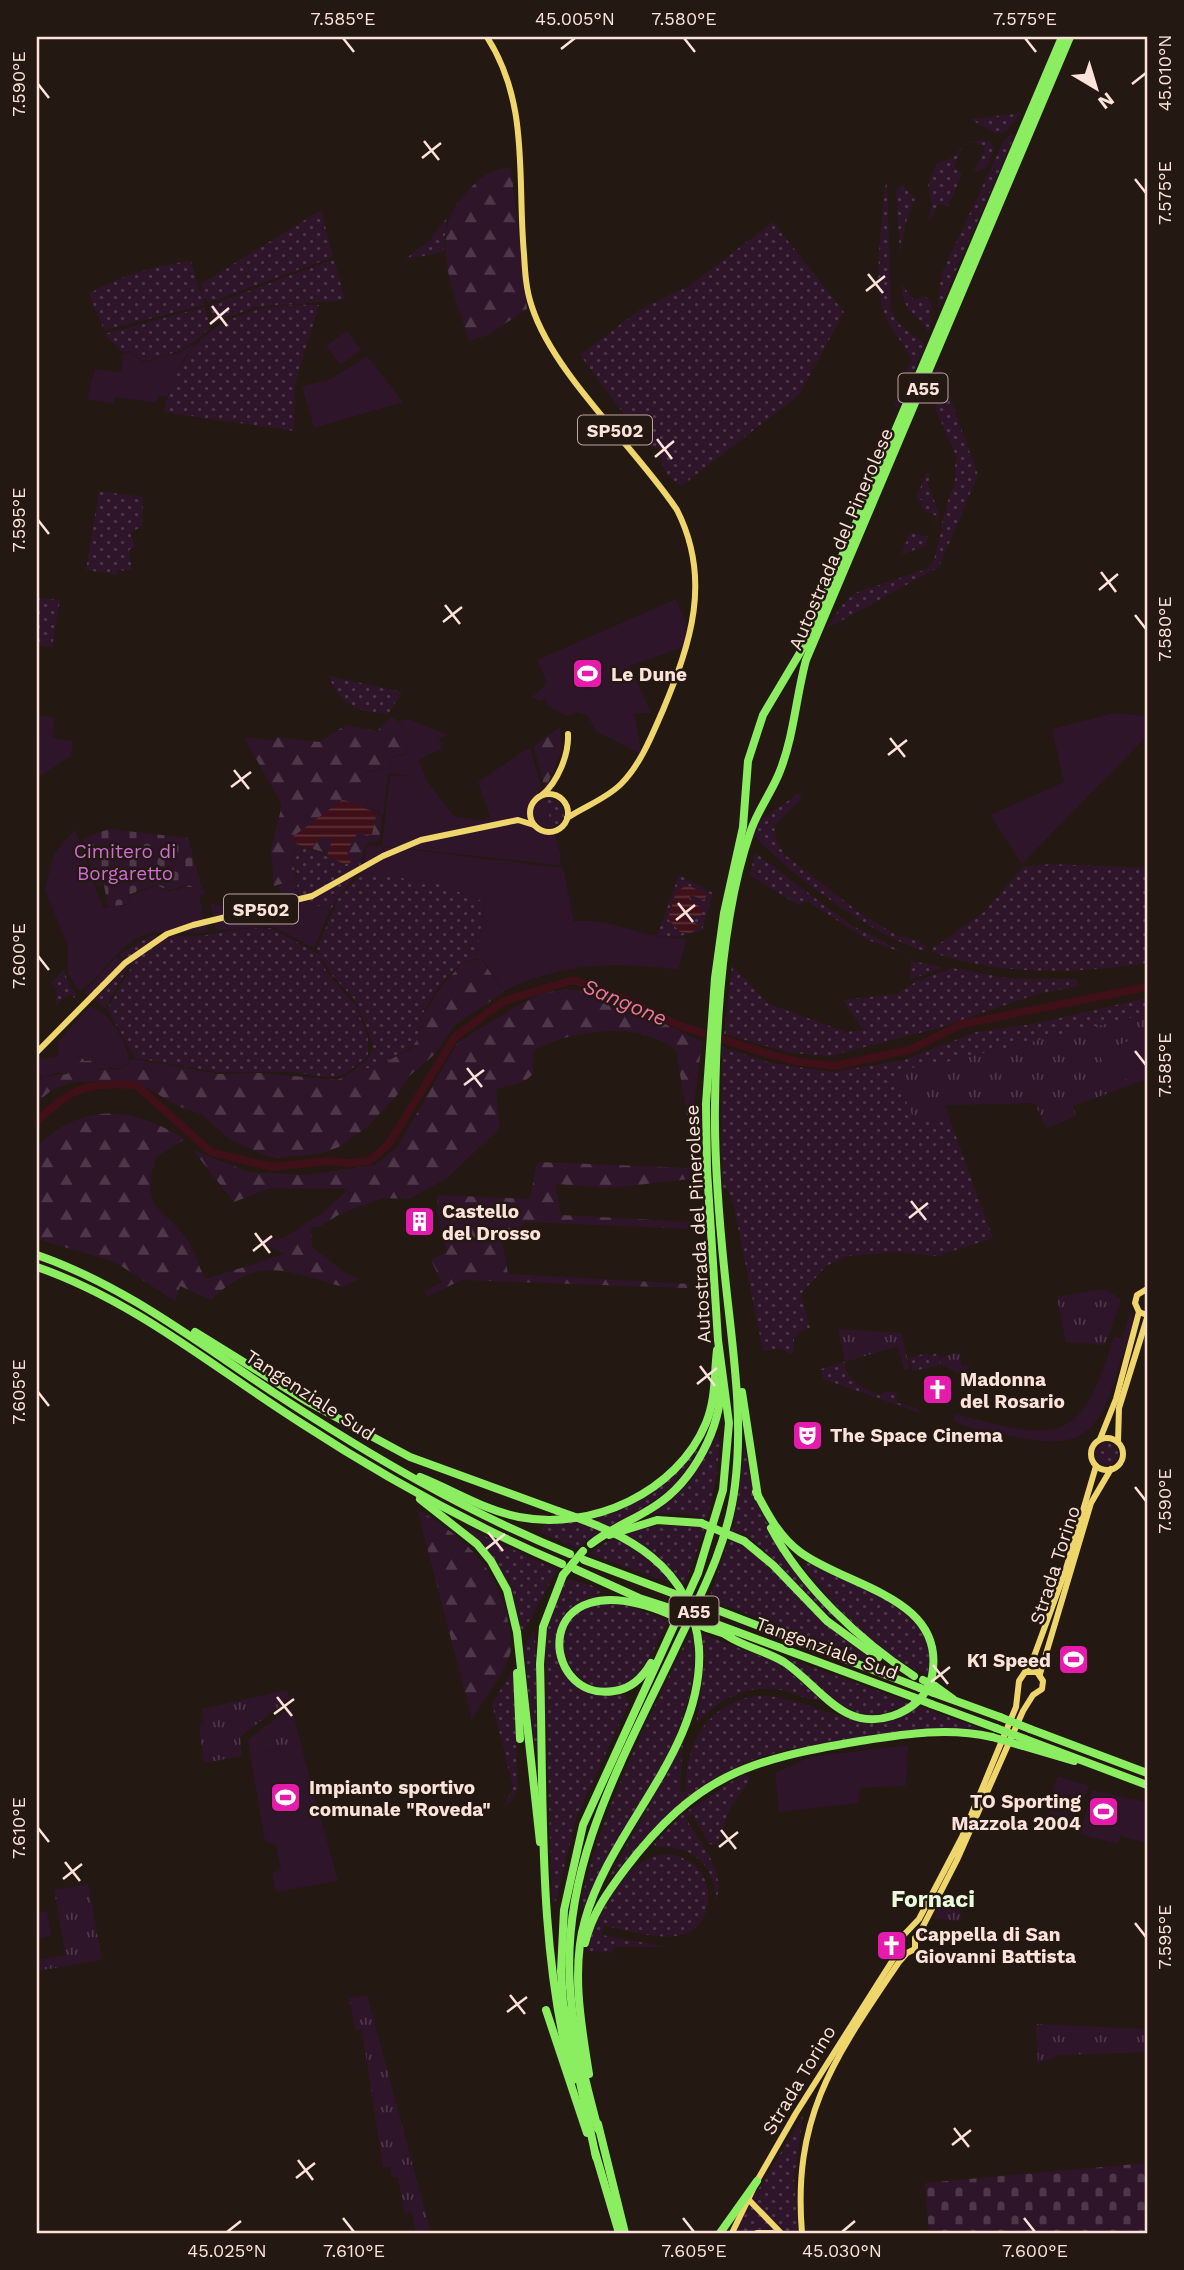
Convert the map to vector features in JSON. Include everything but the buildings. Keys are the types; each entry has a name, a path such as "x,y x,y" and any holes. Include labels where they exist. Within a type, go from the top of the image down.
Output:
{"highway":[{"name":"Autostrada del Pinerolese","path":"690,1589 716,1520 727,1458 727,1400 718,1340 707,1170 708,1083 724,913 743,827 747,769 764,715 804,646 1062,37"},
{"name":"Autostrada del Pinerolese","path":"598,2129 571,2006 569,1948 575,1895 599,1812 707,1583 723,1541 735,1485 738,1417 716,1158 716,1072 719,979 750,832 780,770 795,724 806,660 1070,37"},
{"name":"Tangenziale Sud","path":"37,1255 101,1282 157,1312 291,1404 387,1464 502,1524 570,1554"},
{"name":"Tangenziale Sud","path":"37,1267 96,1292 151,1321 300,1423 413,1492 562,1563"},
{"path":"728,1310 756,1492 773,1533 801,1572 858,1634 921,1684"},
{"path":"157,1312 207,1339 316,1407 398,1451 447,1472 623,1536 660,1563 687,1602 699,1648 699,1677 686,1721 589,1908 581,1940 579,1981 584,2043 598,2129"},
{"path":"387,1464 489,1508 521,1518 570,1518 627,1503 668,1476 696,1441 715,1393 718,1340"},
{"path":"547,1896 540,1650 546,1615 563,1576 591,1544 615,1526 663,1500 696,1463 720,1405 718,1340"},
{"path":"413,1492 431,1510 468,1536 491,1561 507,1590 517,1632 547,1896 555,2004 584,2126"},
{"path":"708,1625 784,1663 831,1704 857,1718 877,1719 903,1712 923,1696 932,1675 932,1646 917,1617 891,1598 822,1566 797,1550 775,1527 756,1492"},
{"path":"591,1544 646,1522 671,1519 701,1523 744,1541 765,1558 836,1629 887,1663 914,1676"},
{"name":"Tangenziale Sud","path":"584,1555 672,1593 935,1689 956,1701 1147,1773"},
{"name":"Tangenziale Sud","path":"575,1569 670,1611 807,1658 996,1728 1024,1742 1147,1785"},
{"path":"670,1611 613,1599 595,1600 579,1607 565,1623 559,1641 561,1659 570,1676 586,1688 598,1692 616,1691 633,1684 645,1672 690,1589"},
{"name":"A55","path":"619,2233 596,2157 563,2003 561,1943 568,1880 589,1812 690,1589"},
{"path":"639,1598 655,1608"},
{"path":"517,1632 520,1740"},
{"path":"726,1635 807,1658"},
{"path":"579,1981 587,1935 604,1897 670,1817 724,1777 782,1755 874,1739 945,1731 1024,1742"},
{"path":"546,2010 596,2157"},
{"name":"A55","path":"598,2129 611,2182 628,2233"},
{"path":"720,2233 757,2181"}],"main road":[{"name":"SP502","path":"37,1052 125,963 167,934 192,925 312,896 413,843 518,820 543,831 553,831 562,826 567,818 622,783 642,756 682,666 695,618 695,566 677,510 564,364 546,338 532,307 522,237 516,107 511,81 487,37"},
{"path":"518,820 556,779 567,747 568,734"},
{"path":"567,747 576,738"},
{"path":"556,779 558,796 565,803 578,806 597,801"},
{"path":"540,796 558,796"},
{"path":"565,803 567,818"},
{"path":"531,807 534,825"},
{"path":"1139,1312 1147,1317 1119,1408 1118,1442 1122,1458 1111,1469 1096,1465 1091,1451 1100,1439 1116,1399 1139,1312 1136,1297 1147,1289"},
{"path":"1100,1439 1109,1438 1118,1442"},
{"name":"Strada Torino","path":"1029,1671 1065,1573 1096,1465"},
{"name":"Strada Torino","path":"1040,1674 1091,1503 1111,1469"},
{"path":"1029,1671 1040,1674 1043,1685 1023,1711 957,1860 916,1940 915,1949 907,1953 899,1948 899,1940 908,1934 919,1919 962,1837 1016,1707 1020,1677 1029,1671"},
{"path":"1020,1688 1033,1695"},
{"path":"908,1934 916,1940"},
{"name":"Strada Torino","path":"757,2181 899,1948"},
{"name":"Strada Torino","path":"802,2233 801,2164 811,2115 821,2087 907,1953"},
{"path":"732,2233 747,2198 781,2233"},
{"path":"757,2233 773,2233"}],"green space":[{"path":"1022,113 1006,131 996,134 970,119"},
{"path":"1012,133 1014,137 937,314 941,275 1004,140"},
{"path":"973,142 990,142 994,148 987,167 978,172 973,169 977,167 985,147"},
{"path":"963,146 954,166 962,175 948,206 938,204 931,220 928,219 932,206 928,184 937,163 952,158"},
{"path":"511,167 527,309 488,335 469,341 447,265 447,227 454,209 476,182 496,170"},
{"path":"887,183 891,310 899,324 925,344 898,407 894,406 911,360 884,313 881,300 879,252 884,189"},
{"path":"903,185 915,200 906,222 900,255 896,190"},
{"path":"321,210 333,257 208,303 206,298 203,299 204,305 104,330 89,294 138,272 191,261 200,292 203,292 201,284"},
{"path":"447,218 443,252 404,260 429,241"},
{"path":"773,222 844,312 799,395 682,485 676,483 663,466 659,449 647,445 580,355 641,309 689,286"},
{"path":"334,259 345,300 255,307 214,323 209,306"},
{"path":"901,284 914,300 925,296 932,304 929,334 905,303"},
{"path":"319,305 295,384 294,431 164,412 173,384 185,360 200,341 219,326 240,315 264,308"},
{"path":"205,307 210,328 186,347 163,356 143,361 130,351 123,352 104,334"},
{"path":"347,331 361,350 340,365 326,346"},
{"path":"191,345 195,346 184,359 167,397 158,396 157,403 115,397 113,404 87,399 95,369 121,372 123,353 130,352 143,362 179,353"},
{"path":"367,356 403,402 314,428 302,386 329,380"},
{"path":"938,365 978,475 939,567 828,628 841,606 855,593 927,569 934,560 941,531 944,531 941,527 955,482 957,458 935,408 936,403 942,400 940,394 934,395 932,384"},
{"path":"927,472 930,474 928,484 939,513 934,527 936,516 921,508 923,501 916,498"},
{"path":"99,491 143,497 142,527 130,532 136,547 129,550 132,571 118,570 117,575 86,570"},
{"path":"910,532 928,537 925,546 901,555"},
{"path":"37,598 60,600 52,647 37,645"},
{"name":"Le Dune","path":"676,599 690,632 684,647 630,666 651,713 634,713 642,755 596,731 587,715 578,712 566,716 548,706 545,698 539,701 532,697 547,683 537,660"},
{"path":"329,676 402,692 388,714 368,711 345,700 333,687"},
{"path":"1114,713 1147,716 1147,736 1022,864 990,815 1064,782 1052,729"},
{"path":"40,715 55,718 52,738 73,741 71,756 37,778"},
{"path":"391,717 405,732 406,753 391,757 390,767 361,776 361,784 369,797 363,809 377,812 382,817 379,841 368,843 355,861 344,864 323,852 299,845 291,860 296,873 295,880 274,886 271,850 282,805 244,737 275,741 277,737 319,742 346,725 377,731"},
{"path":"408,719 448,735 439,738 442,748 419,760 426,780 454,816 480,821 490,817 478,782 530,747 561,857 559,865 382,846 390,776 413,776 388,773 383,817 378,811 364,809 369,797 361,784 361,776 390,767 391,758 407,754 407,740 399,721"},
{"path":"560,727 562,749 545,790 534,746"},
{"path":"799,793 802,797 774,827 777,842 785,855 861,914 896,935 918,941 926,947 924,951 881,932 832,902 787,867 753,834 761,820"},
{"path":"548,798 559,802 564,814 561,823 550,828 542,800"},
{"path":"75,829 103,908 129,904 128,896 156,886 169,891 184,887 204,889 205,894 199,896 208,932 157,932 141,936 123,949 93,981 79,991 68,974 68,946 45,890 54,854"},
{"name":"Cimitero di Borgaretto","path":"109,829 188,838 202,889 183,886 169,890 155,885 128,895 129,904 108,907 104,885 97,886 82,839"},
{"path":"371,845 563,868 574,922 600,922 658,936 687,938 678,970 611,965 589,967 546,975 504,991 482,959 476,959 485,902 434,882 362,873 367,847"},
{"path":"299,846 344,864 355,861 364,848 359,869 331,910 293,898 299,880 295,881 297,873 292,860"},
{"path":"755,853 851,925 911,956 868,940 807,901 798,905 750,875"},
{"path":"1050,864 1147,868 1147,963 1039,971 984,965 932,952 933,948 984,912 1023,867"},
{"path":"362,873 434,882 485,902 476,959 459,966 443,981 422,1016 416,1044 378,1066 352,1072 369,1057 373,1048 370,1037 355,1000 330,973 317,949 339,897"},
{"path":"679,875 713,893 702,931 675,937 657,936","holes":["687,885 689,899 700,907 702,914 680,914 700,927 691,933 668,919"]},
{"path":"299,880 293,898 330,910 314,948 271,926 216,931 210,903 229,908 275,899 280,892 279,885"},
{"path":"271,928 320,955 326,971 356,1006 368,1038 368,1056 346,1073 331,1078 295,1072 219,1072 135,1058 107,1009 131,968 129,961 118,955 151,936 200,936 241,929"},
{"path":"116,957 129,966 105,1008 84,993"},
{"path":"481,959 504,992 455,1025 435,1054 408,1077 398,1094 367,1127 339,1147 318,1154 274,1158 265,1155 231,1140 201,1114 178,1106 135,1081 72,1082 53,1089 37,1102 37,1084 43,1077 67,1074 74,1059 81,1057 85,1061 95,1060 97,1070 122,1069 133,1059 219,1074 259,1073 337,1080 352,1072 378,1066 412,1048 418,1038 422,1017 443,984 463,963"},
{"path":"911,961 943,967 910,980"},
{"path":"732,965 769,1004 846,1032 863,1030 843,1000 897,994 917,981 952,968 1007,978 1077,979 1078,986 1034,995 939,1028 830,1056 791,1053 724,1034"},
{"path":"64,969 68,983 77,995 74,998 72,994 64,997 56,1006 57,989 51,983"},
{"path":"565,989 618,1002 702,1042 690,1134 676,1050 643,1035 605,1031 586,1033 533,1050 533,1074 523,1082 496,1090 500,1128 447,1178 409,1199 382,1198 340,1214 319,1227 311,1227 312,1247 344,1272 359,1279 343,1287 289,1272 259,1271 244,1276 211,1300 180,1286 175,1301 115,1262 37,1239 37,1146 73,1121 109,1114 127,1115 146,1120 185,1139 156,1157 150,1189 156,1206 189,1243 206,1279 285,1254 254,1239 284,1238 326,1210 349,1189 270,1188 234,1202 193,1150 249,1172 308,1175 375,1165 398,1146 458,1042 541,994"},
{"path":"1147,998 1147,1014 947,1062 894,1071 914,1119 950,1120 993,1238 937,1256 898,1252 847,1256 826,1266 801,1294 810,1328 801,1331 794,1338 794,1352 790,1354 780,1348 763,1351 734,1207 728,1190 721,1186 722,1047 771,1063 832,1072 904,1060 976,1032 1033,1024"},
{"path":"89,1007 103,1014 116,1028 129,1062 121,1068 96,1069 96,1060 85,1060 81,1056 74,1059 67,1074 59,1072 43,1077 37,1071 37,1060 59,1056 57,1043"},
{"path":"1147,1014 1147,1033 1099,1054 1113,1084 1147,1071 1147,1079 1073,1106 1076,1116 1046,1129 1035,1103 945,1105 950,1120 914,1119 893,1071 947,1062"},
{"path":"1147,1033 1147,1071 1113,1084 1099,1054"},
{"path":"537,1162 691,1168 689,1179 611,1188 555,1184 561,1215 691,1222 690,1229 526,1222 502,1241 508,1274 690,1284 687,1288 462,1280 428,1296 425,1291 442,1282 431,1260 447,1251 439,1226 437,1195 530,1199"},
{"path":"1104,1289 1121,1299 1105,1345 1066,1342 1057,1297"},
{"path":"1131,1309 1132,1328 1113,1387 1094,1424 1082,1434 1067,1440 1026,1439 968,1427 953,1419 956,1414 1020,1429 1043,1430 1061,1427 1077,1417 1090,1399 1114,1336 1122,1339"},
{"path":"838,1329 901,1333 910,1369 904,1370 898,1346 845,1362"},
{"path":"959,1352 962,1366 970,1365 964,1376 942,1365 940,1358"},
{"path":"927,1353 929,1356 937,1353 942,1365 913,1371 909,1358"},
{"path":"845,1362 848,1374 857,1384 881,1396 883,1392 896,1392 898,1403 917,1408 920,1413 823,1379 821,1369"},
{"path":"713,1437 717,1437 720,1442 712,1498 697,1552 683,1587 588,1554 615,1537 640,1528 699,1525 701,1517 686,1513 648,1514 656,1510"},
{"path":"702,1442 677,1481 662,1494 577,1548 540,1532 545,1524 639,1501 671,1478"},
{"path":"1107,1443 1115,1446 1118,1454 1115,1462 1107,1465 1099,1462 1096,1454 1099,1446"},
{"path":"745,1446 757,1501 768,1524 794,1565 847,1627 819,1607 750,1537 743,1533 740,1542 779,1575 835,1632 883,1666 709,1599 733,1528"},
{"path":"417,1509 449,1530 476,1555 487,1569 503,1602 511,1638 510,1654 498,1679 472,1719"},
{"path":"467,1528 557,1570 520,1638 516,1606 503,1574"},
{"path":"807,1561 878,1593 910,1616 922,1630 929,1646 928,1674 891,1656 859,1630 803,1567"},
{"path":"566,1579 591,1585 601,1592 572,1607 564,1615 558,1626 556,1639 559,1663 573,1684 584,1691 599,1696 623,1694 629,1703 576,1818 556,1901 552,1902 544,1647 547,1620"},
{"path":"600,1602 627,1605 668,1621 641,1671 627,1683 612,1688 597,1687 583,1680 572,1669 565,1656 563,1641 566,1627 576,1614"},
{"path":"535,1629 537,1751 523,1647"},
{"path":"691,1630 779,1663 821,1700 776,1689 750,1690 715,1706 696,1725 705,1658 704,1647 694,1648 692,1679 684,1712 671,1746 655,1781 585,1908 580,1907 600,1835 613,1800"},
{"path":"782,1656 910,1704 874,1717 846,1711"},
{"path":"513,1669 518,1787 513,1799 504,1807 513,1786 492,1704"},
{"path":"287,1690 290,1698 240,1737 242,1756 204,1763 199,1726 204,1724 202,1709"},
{"path":"755,1696 797,1702 858,1721 878,1722 898,1718 917,1706 982,1729 911,1730 785,1750 752,1760 720,1775 688,1796 606,1883 683,1742 680,1792 686,1791 689,1758 702,1729 723,1708"},
{"path":"291,1707 301,1745 250,1754 248,1740"},
{"name":"Impianto sportivo comunale \"Roveda\"","path":"301,1745 338,1881 276,1892 272,1873 281,1870 276,1845 265,1841 250,1754"},
{"path":"908,1745 906,1786 860,1788 859,1803 779,1812 775,1773 810,1757"},
{"path":"743,1774 749,1777 749,1782 730,1808 717,1845 709,1844 692,1814 686,1818 715,1868 718,1879 716,1901 711,1877 699,1859 680,1849 656,1847 654,1844 680,1816"},
{"path":"1058,1776 1089,1786 1076,1816 1050,1808 1054,1796 1071,1801 1052,1794"},
{"path":"1092,1790 1147,1802 1147,1843 1120,1836 1118,1844 1080,1834"},
{"path":"1050,1809 1075,1817 1072,1829 1046,1821"},
{"path":"671,1854 693,1864 704,1878 708,1896 705,1915 700,1923 685,1934 666,1937 604,1926 602,1935 668,1947 614,1947 612,1953 586,1951 605,1904 626,1875 655,1857"},
{"path":"88,1884 102,1960 37,1971 37,1960 66,1955 54,1890"},
{"path":"947,1893 962,1897 960,1922 934,1918 938,1905"},
{"path":"47,1911 51,1936 38,1939 37,1912"},
{"path":"367,1995 431,2233 416,2233 412,2212 405,2213 398,2177 392,2177 390,2166 383,2167 362,2030 356,2030 349,1998"},
{"path":"1036,2024 1147,2029 1147,2052 1060,2055 1038,2063"},
{"path":"803,2116 794,2178 798,2233 786,2233 752,2200"},
{"path":"1147,2163 1147,2233 929,2233 925,2183"},
{"path":"750,2204 774,2230 736,2233"}],"shaded area":[{"path":"342,800 377,812 372,834 367,836 358,832 347,851 351,863 344,864 327,856 333,837 323,837 310,848 296,844 291,838"},
{"path":"687,885 707,894 704,900 691,895 689,899 700,907 702,914 699,917 681,913 701,927 691,933 680,932 668,919 676,892"}],"waterway":[{"name":"Sangone","path":"37,1121 61,1101 81,1090 104,1085 136,1085 211,1152 272,1167 326,1161 369,1161 388,1145 455,1037 504,1001 573,980 625,999 678,1025 799,1062 835,1066 912,1049 962,1024 1147,987"}],"place":[{"name":"Le Dune","path":"588,674"},
{"name":"Castello del Drosso","path":"419,1222"},
{"name":"Madonna del Rosario","path":"937,1390"},
{"name":"The Space Cinema","path":"807,1435"},
{"name":"K1 Speed","path":"1074,1660"},
{"name":"Impianto sportivo comunale \"Roveda\"","path":"286,1798"},
{"name":"TO Sporting Mazzola 2004","path":"1104,1812"},
{"name":"Cappella di San Giovanni Battista","path":"892,1945"}],"district":[{"name":"Fornaci","path":"933,1899"}]}
